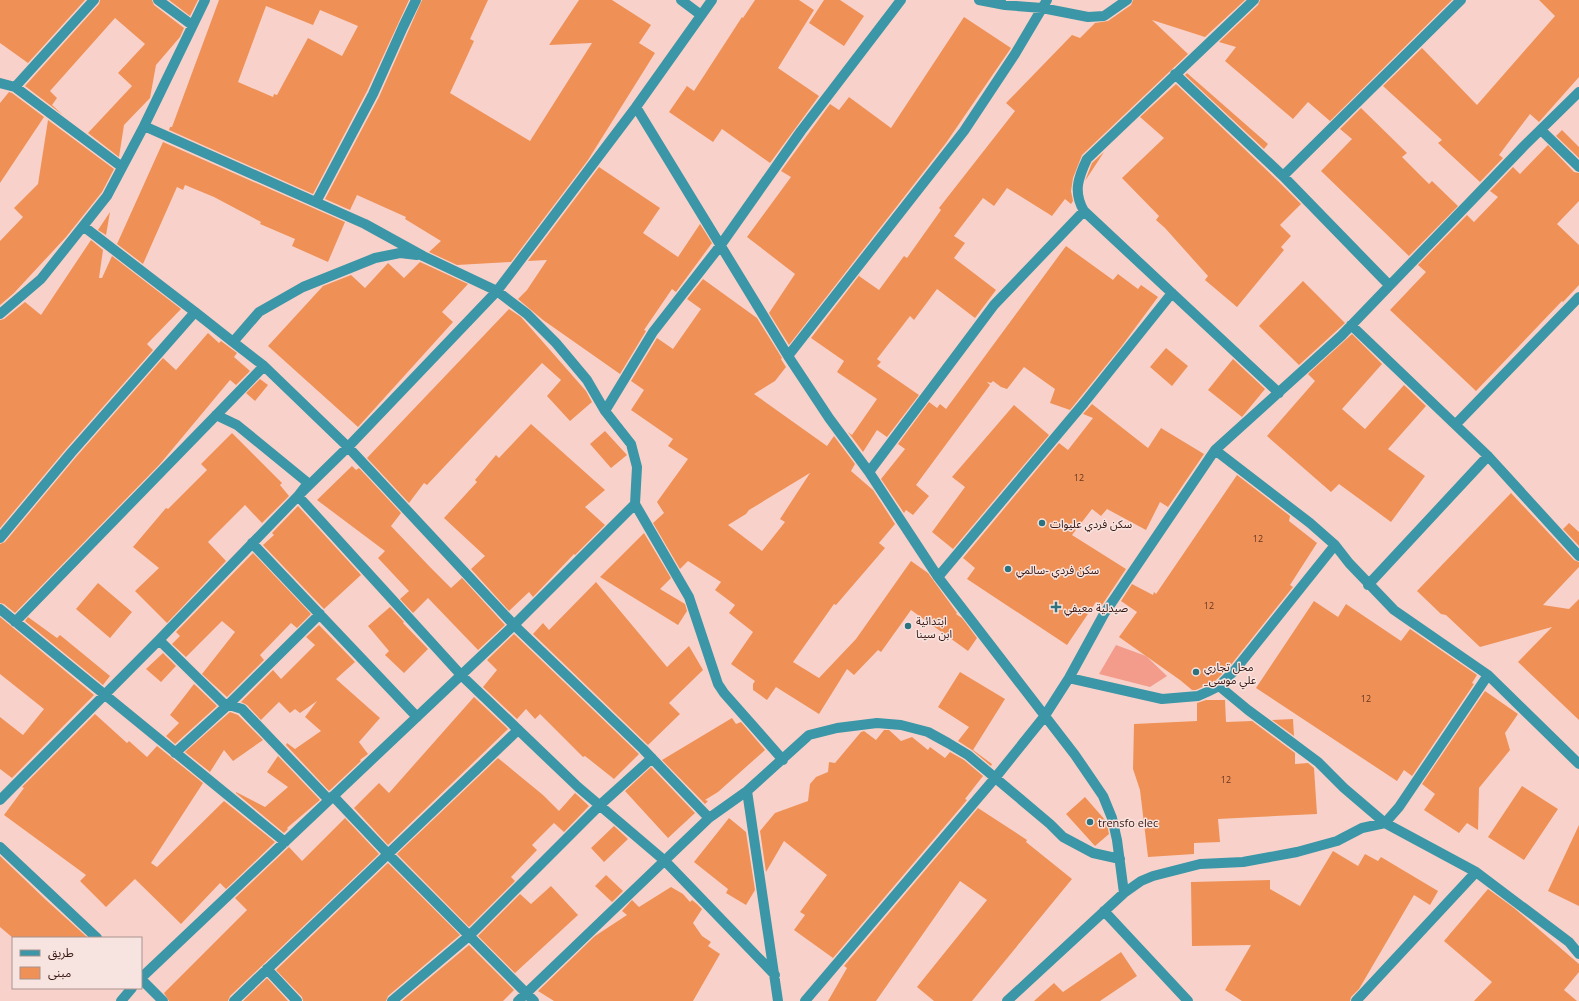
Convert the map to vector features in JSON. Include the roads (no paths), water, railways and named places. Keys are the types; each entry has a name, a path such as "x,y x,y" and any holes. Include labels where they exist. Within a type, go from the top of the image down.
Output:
{"street":[{"path":"15,87 94,0"},
{"path":"158,0 192,25"},
{"path":"0,314 41,279 107,196 144,126 205,0"},
{"path":"316,202 373,94 416,0"},
{"path":"681,0 701,15"},
{"path":"0,800 159,640 298,496 348,447 497,292 636,107 712,0"},
{"path":"605,411 653,332 720,246 801,131 900,0"},
{"path":"979,0 1005,5 1044,4 1088,17 1104,16 1127,0"},
{"path":"1254,0 1087,159 1080,174 1078,201 1084,211 1279,393"},
{"path":"1283,176 1462,0"},
{"path":"788,356 964,131 1015,54 1044,4"},
{"path":"1176,74 1283,176 1389,285"},
{"path":"0,84 15,87 122,167"},
{"path":"805,1001 996,778 1044,717 1069,678 1104,614 1215,450 1279,393 1351,325 1579,92"},
{"path":"636,107 720,246 828,418 869,472 938,577 1075,756 1103,796 1112,818 1120,859 1124,893"},
{"path":"144,126 365,224 423,256 497,292 527,314 556,343 587,380 605,411 631,444 637,467 635,504 689,597 718,684 783,760"},
{"path":"1541,130 1579,167"},
{"path":"869,472 994,305 1084,211"},
{"path":"83,226 264,366 348,447 514,625 652,758 708,818"},
{"path":"233,342 260,312 303,287 375,258 400,253 423,256"},
{"path":"938,577 1084,404 1172,293"},
{"path":"1456,424 1579,297"},
{"path":"0,538 71,453 195,312"},
{"path":"1351,325 1488,456 1578,553"},
{"path":"15,622 264,366"},
{"path":"216,415 237,425 308,483 298,496"},
{"path":"1215,450 1310,523 1335,545 1368,585 1394,610 1488,675 1579,764"},
{"path":"1368,585 1488,456"},
{"path":"298,496 461,675 578,787 665,861 774,975"},
{"path":"142,977 514,625 635,504"},
{"path":"252,543 417,716"},
{"path":"1069,678 1162,699 1198,696 1219,686 1234,670 1335,545"},
{"path":"0,609 285,842"},
{"path":"175,753 229,704 320,614"},
{"path":"159,640 223,703 242,709 534,1001"},
{"path":"1007,1001 1124,893 1141,881 1153,876 1200,864 1243,862 1297,852 1337,841 1362,828 1386,823 1399,807 1488,675"},
{"path":"1219,686 1248,710 1318,762 1344,788 1386,823 1476,872 1569,942 1579,954"},
{"path":"518,1001 708,818 747,791 810,735 837,728 877,723 901,725 928,732 968,755 1050,824 1063,838 1093,853 1120,859"},
{"path":"234,1001 518,730"},
{"path":"392,1001 469,936 600,806 652,758"},
{"path":"747,791 778,1001"},
{"path":"0,848 96,937"},
{"path":"1356,1001 1476,872"},
{"path":"1104,911 1188,1001"},
{"path":"267,969 297,1001"},
{"path":"142,979 162,1001"},
{"path":"121,1001 131,989"}],"place":[{"name":"سكن فردي عليوات","path":"1042,523"},
{"name":"سكن فردي -سالمي","path":"1008,569"},
{"name":"صيدلية معيفي","path":"1056,607"},
{"name":"ابتدائية ابن سينا","path":"908,626"},
{"name":"محل تجاري _علي موسى","path":"1196,672"},
{"name":"trensfo elec","path":"1090,822"}]}
